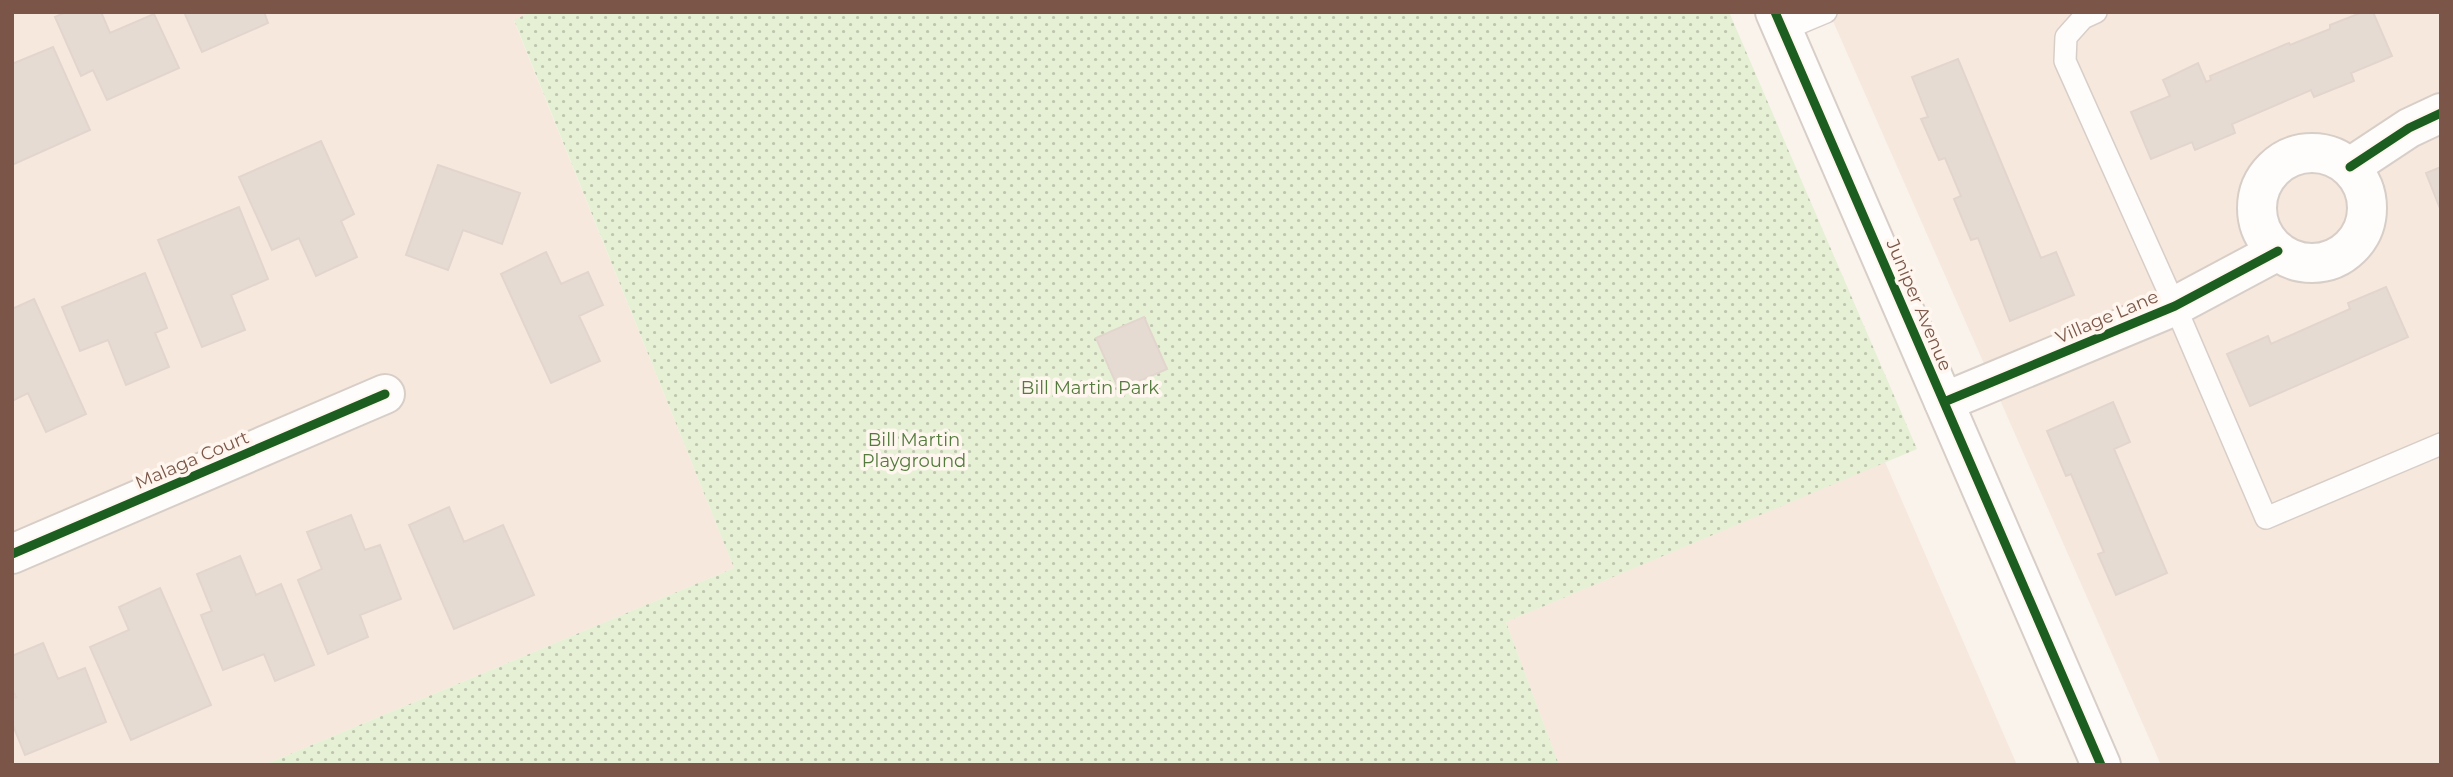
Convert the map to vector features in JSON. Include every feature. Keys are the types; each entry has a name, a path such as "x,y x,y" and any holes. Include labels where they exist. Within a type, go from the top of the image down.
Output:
{"street":[{"name":"Juniper Avenue","path":"1779,21 2101,765"},
{"path":"2350,167 2409,128 2441,113"},
{"path":"2305,153 2321,153 2337,158 2350,167 2361,182 2367,200 2366,219 2360,236 2347,250 2331,259 2312,263 2294,260 2278,251 2266,240 2256,209 2265,178 2289,157 2305,153"},
{"name":"Village Lane","path":"1944,402 2175,306 2278,251"},
{"name":"Malaga Court","path":"12,554 384,394"}],"lane":[{"path":"1779,21 1825,12"},
{"path":"2096,12 2083,18 2066,37 2065,61 2266,518 2441,444"}],"shaded area":[{"path":"12,12 531,12 514,21 734,568 264,765 12,765"},
{"path":"1829,12 2441,12 2441,765 2161,765"},
{"path":"1885,462 2017,765 1559,765 1506,622"}],"green space":[{"name":"Bill Martin Park","path":"531,12 1729,12 1917,449 1506,622 1559,765 264,765 734,568 514,20"}],"building":[{"path":"66,12 101,12 110,33 154,14 179,68 107,100 93,70 81,76 55,17"},
{"path":"184,12 264,12 268,23 202,52"},
{"path":"2363,12 2373,12 2392,56 2351,73 2354,81 2314,97 2311,90 2232,124 2235,133 2195,150 2192,142 2151,159 2131,112 2170,96 2163,80 2198,63 2206,82 2211,80 2210,76 2330,29 2330,25"},
{"path":"53,47 90,130 12,165 12,64"},
{"path":"1958,59 2041,258 2056,252 2074,295 2010,321 1978,238 1971,240 1954,199 1961,196 1945,158 1939,160 1921,119 1928,117 1912,77"},
{"path":"321,141 354,214 341,221 357,257 316,276 299,238 272,250 239,177"},
{"path":"438,165 520,193 502,244 463,230 448,270 406,255"},
{"path":"2441,167 2441,211 2426,173"},
{"path":"239,207 268,279 231,295 245,330 202,347 158,240"},
{"path":"546,252 561,284 588,272 603,305 579,316 600,361 551,383 501,274"},
{"path":"145,273 167,328 155,333 169,367 126,385 108,340 80,351 62,307"},
{"path":"2386,287 2408,337 2250,406 2227,354 2268,336 2271,344 2350,309 2348,303"},
{"path":"34,299 86,414 46,432 28,393 12,401 12,309"},
{"path":"1144,317 1167,369 1119,390 1096,338"},
{"path":"2113,402 2130,442 2114,449 2167,573 2116,595 2098,554 2104,552 2071,474 2066,476 2047,431"},
{"path":"449,507 464,542 503,525 534,595 454,629 409,525"},
{"path":"351,515 365,550 380,545 401,599 360,615 368,637 328,654 298,580 322,569 307,532"},
{"path":"240,556 256,595 281,584 314,665 275,681 264,654 223,670 201,615 212,611 197,574"},
{"path":"160,588 211,705 131,740 90,647 129,630 119,607"},
{"path":"43,643 58,679 85,668 106,722 25,755 12,723 12,698 16,697 12,688 12,656"}],"cycle path":[{"path":"1775,12 2101,765"},
{"path":"2350,167 2409,128 2441,113"},
{"path":"1944,402 2175,306 2278,251"},
{"path":"12,554 385,394"}],"park label":[{"name":"Bill Martin Playground","path":"914,450"}]}
